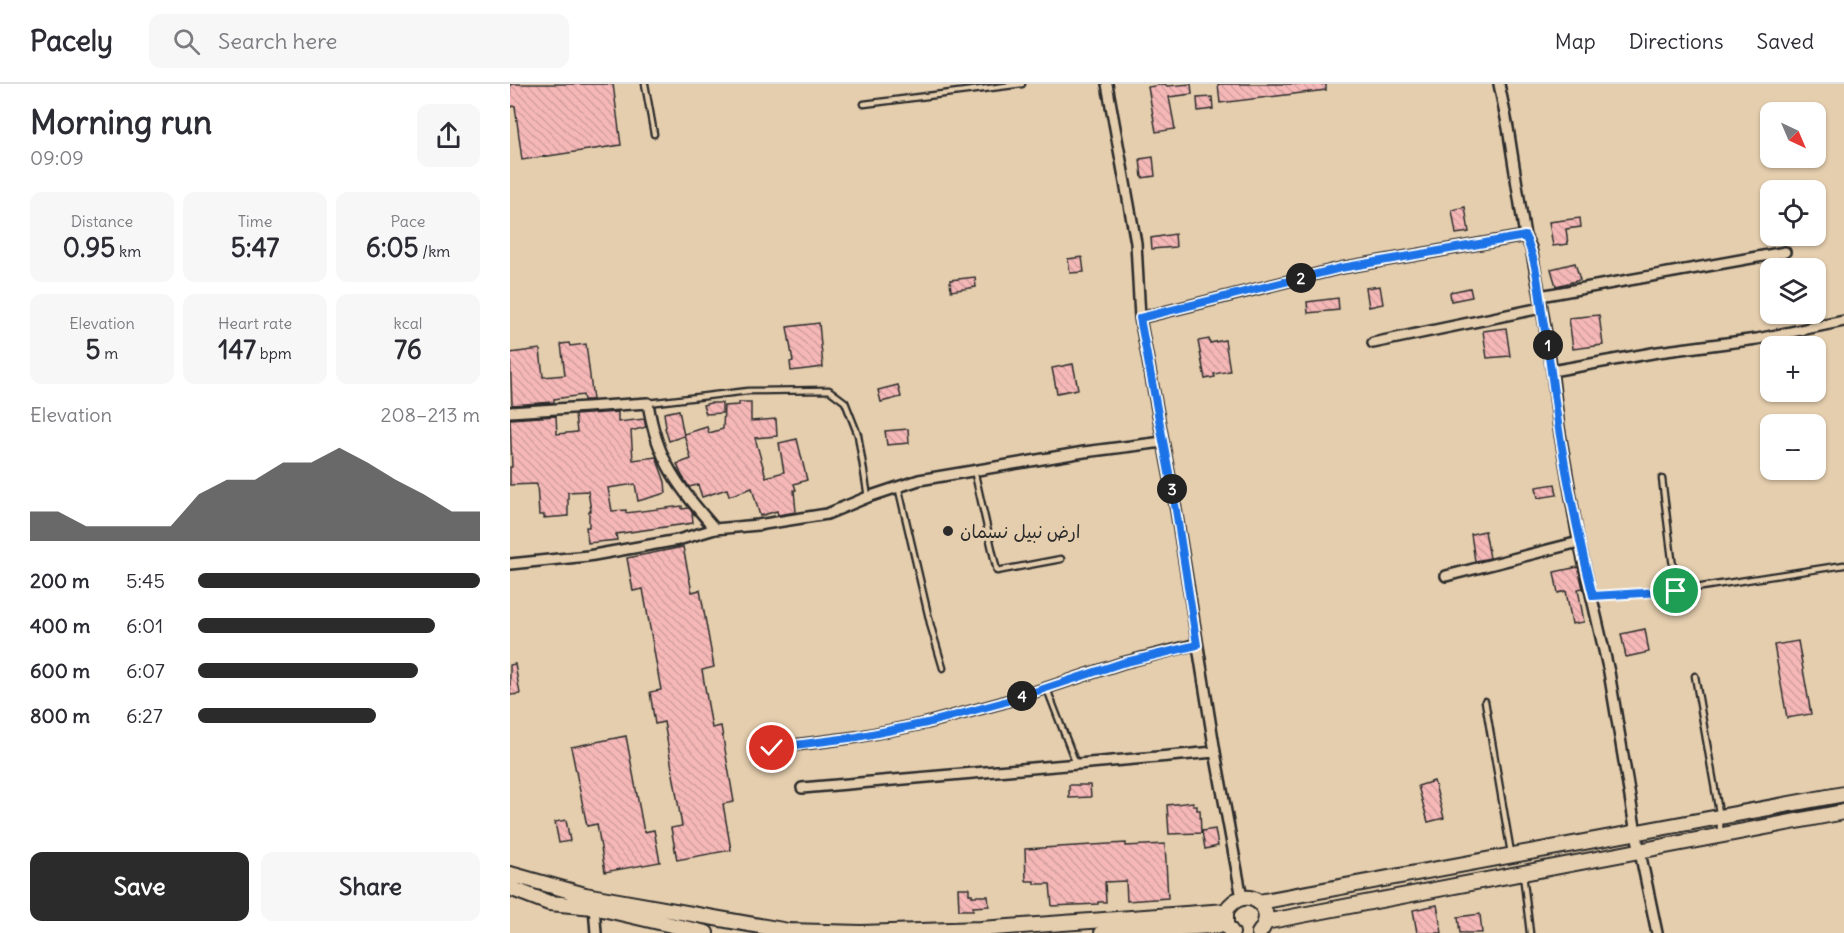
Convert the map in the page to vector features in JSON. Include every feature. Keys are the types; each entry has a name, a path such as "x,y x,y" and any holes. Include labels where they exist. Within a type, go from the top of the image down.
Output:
{"street":[{"path":"1107,84 1136,243 1140,318 1176,510 1215,752 1242,898"},
{"path":"1499,84 1525,236 1531,248 1540,296 1559,428 1579,542 1609,672 1636,833 1657,933"},
{"path":"1140,318 1341,268 1525,236"},
{"path":"1540,296 1785,252"},
{"path":"1373,343 1541,308"},
{"path":"1552,371 1658,352 1757,339 1844,321"},
{"path":"510,412 648,403 657,445 674,479 715,529"},
{"path":"510,564 599,554 678,540 715,529 827,514 919,480 1084,452 1163,442"},
{"path":"1446,576 1579,542"},
{"path":"772,748 857,737 927,723 1047,688 1122,663 1197,645"},
{"path":"802,788 1215,752"},
{"path":"1259,902 1844,794"},
{"path":"1228,923 1230,905 1242,898 1259,902 1265,911 1262,928 1523,874 1844,812"},
{"path":"510,874 585,895 788,931 861,933 1228,923"},
{"path":"510,888 549,903 594,907 706,933"},
{"path":"594,907 596,933"},
{"path":"1102,933 1228,923"}],"lane":[{"path":"645,84 654,135"},
{"path":"864,104 1022,84"},
{"path":"648,403 748,391 829,390 845,402 858,435 868,497"},
{"path":"974,470 997,571 1061,559"},
{"path":"1662,479 1676,591"},
{"path":"898,486 931,627 943,668"},
{"path":"1593,596 1676,591 1844,565"},
{"path":"1695,676 1720,818 1720,836"},
{"path":"1047,688 1076,765"},
{"path":"1485,701 1512,856"},
{"path":"1523,874 1530,933"}],"building":[{"path":"510,84 613,84 621,145 522,160 515,106 510,107"},
{"path":"1165,84 1167,86 1191,84 1192,94 1169,97 1175,129 1156,132 1148,87"},
{"path":"1218,84 1326,84 1326,90 1220,103"},
{"path":"1212,97 1213,109 1198,111 1197,98"},
{"path":"1153,157 1155,176 1142,178 1140,159"},
{"path":"1465,207 1469,232 1456,234 1452,210"},
{"path":"1580,218 1581,227 1566,229 1568,244 1553,246 1549,222"},
{"path":"1175,234 1176,247 1152,249 1151,238"},
{"path":"1082,257 1084,272 1070,273 1068,259"},
{"path":"1575,263 1580,280 1556,286 1551,269"},
{"path":"975,277 976,287 951,291 950,280"},
{"path":"1380,286 1383,304 1369,307 1366,288"},
{"path":"1470,288 1472,297 1451,301 1450,292"},
{"path":"1338,298 1339,310 1308,313 1307,302"},
{"path":"1599,315 1603,345 1573,349 1569,318"},
{"path":"819,323 823,367 791,371 790,362 793,361 787,327"},
{"path":"1506,328 1510,356 1487,358 1483,331"},
{"path":"1209,339 1210,343 1225,340 1230,371 1214,374 1215,377 1205,379 1198,341"},
{"path":"569,343 570,346 586,344 593,400 584,400 583,395 554,399 554,402 512,405 510,353 540,349 543,377 565,375 561,344"},
{"path":"1073,364 1078,389 1057,393 1052,368"},
{"path":"898,385 901,397 881,402 878,390"},
{"path":"739,402 751,402 751,421 776,419 777,436 755,438 766,477 784,472 779,443 797,439 807,480 794,484 796,512 778,515 777,511 760,516 752,488 729,496 727,489 702,497 698,485 689,487 681,474 677,464 691,459 684,434 707,427 709,433 723,429 724,406 739,405"},
{"path":"722,403 722,413 706,414 703,405"},
{"path":"679,410 684,436 669,441 664,413"},
{"path":"618,412 618,422 644,419 646,427 631,431 633,460 656,457 665,482 666,493 638,501 635,484 608,488 612,511 626,510 626,513 682,506 682,509 689,508 692,512 693,523 616,534 617,540 588,543 586,527 589,527 589,511 591,511 588,491 568,492 568,516 544,518 544,515 539,515 537,484 510,485 510,467 512,467 510,419 556,416 557,434 577,432 575,415"},
{"path":"908,429 909,443 887,445 885,431"},
{"path":"1555,484 1557,495 1538,498 1536,487"},
{"path":"1485,531 1490,558 1475,561 1471,534"},
{"path":"683,547 692,592 700,590 714,667 702,670 712,728 721,726 734,802 723,804 731,850 677,860 671,828 682,826 664,722 655,724 650,692 661,690 643,589 633,591 627,558"},
{"path":"1578,567 1583,588 1578,589 1584,622 1572,624 1566,591 1558,593 1554,572"},
{"path":"1645,629 1649,652 1626,657 1621,634"},
{"path":"1798,641 1811,714 1787,718 1774,645"},
{"path":"515,664 520,694 510,695 510,665"},
{"path":"626,736 644,832 654,830 660,862 605,872 597,824 587,826 571,747"},
{"path":"1434,781 1444,818 1428,822 1418,786"},
{"path":"1069,785 1090,785 1091,797 1069,798"},
{"path":"1193,802 1193,806 1197,806 1197,810 1200,810 1201,833 1169,834 1167,805"},
{"path":"566,820 570,841 559,843 555,822"},
{"path":"1215,829 1218,846 1205,849 1202,831"},
{"path":"1126,843 1126,846 1165,844 1168,898 1127,901 1126,881 1105,882 1106,902 1052,906 1050,884 1034,884 1034,881 1026,881 1025,849"},
{"path":"958,888 969,888 969,894 972,896 988,896 989,906 973,907 973,910 959,910"},
{"path":"1437,905 1442,933 1417,933 1413,910"},
{"path":"1480,914 1482,933 1460,933 1458,917"}],"place":[{"name":"ارض نبيل نسمان","path":"948,531"}],"route":[{"path":"772,748 857,737 927,723 1001,703 1122,663 1197,645 1176,510 1140,318 1341,268 1525,236 1531,248 1540,296 1578,538 1593,596 1676,591"}]}
